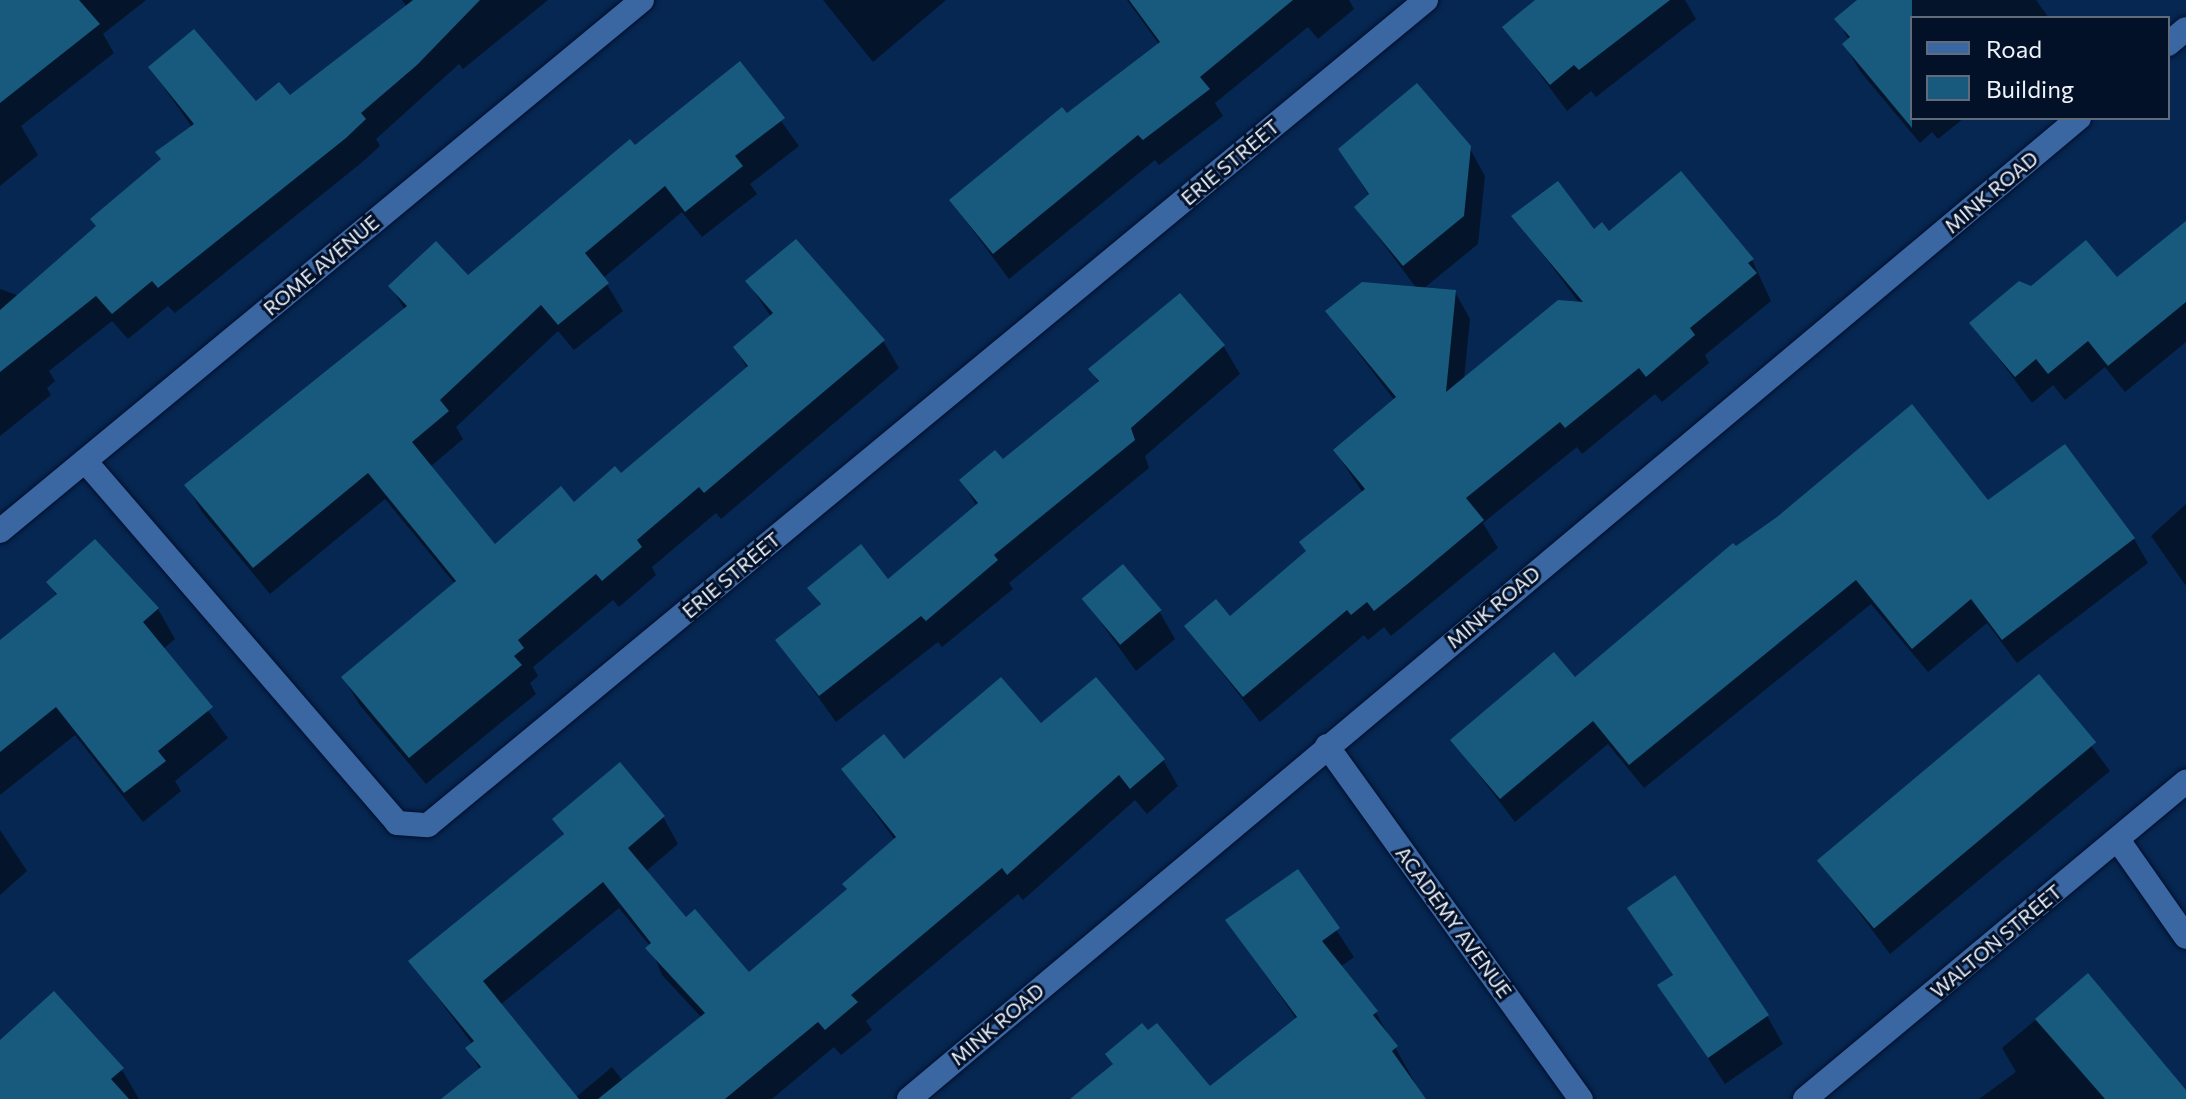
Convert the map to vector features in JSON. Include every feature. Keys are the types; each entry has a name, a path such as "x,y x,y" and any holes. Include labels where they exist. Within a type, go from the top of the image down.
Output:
{"street":[{"name":"ROME AVENUE","path":"0,531 642,0"},
{"name":"ERIE STREET","path":"85,461 397,823 428,825 1426,0"},
{"path":"2170,42 2186,29"},
{"name":"MINK ROAD","path":"909,1099 2077,120"},
{"name":"ACADEMY AVENUE","path":"1327,746 1581,1099"},
{"name":"WALTON STREET","path":"1805,1099 2186,782"},
{"path":"2118,840 2186,937"}],"building":[{"path":"0,0 79,0 100,24 0,103"},
{"path":"413,0 480,0 417,65 361,113 366,119 346,138 158,288 152,281 112,314 96,296 0,372 0,310 96,226 90,219 161,159 155,152 194,124 148,67 194,29 256,101 279,82 290,95"},
{"path":"1129,0 1293,0 1200,77 1210,89 1143,140 1138,135 993,254 949,200 1062,107 1067,113 1160,42"},
{"path":"1535,0 1670,0 1579,70 1574,65 1550,85 1502,27"},
{"path":"1857,0 1912,0 1912,128 1842,44 1850,37 1834,19"},
{"path":"740,61 785,118 735,156 743,166 685,212 665,186 585,253 609,283 558,325 541,305 440,400 449,411 412,442 495,544 561,486 574,502 615,466 621,473 748,366 733,347 773,313 745,281 796,239 885,340 704,493 699,487 637,540 642,547 602,581 596,574 518,640 524,648 514,656 522,665 409,758 341,677 456,581 368,473 253,568 184,485 407,306 388,286 436,241 468,275 630,139 635,145"},
{"path":"1417,83 1471,146 1464,216 1403,266 1354,207 1369,194 1338,149"},
{"path":"1681,171 1754,259 1748,263 1757,273 1690,328 1695,335 1646,377 1639,368 1565,428 1560,422 1466,498 1484,520 1410,582 1374,611 1367,602 1351,615 1347,610 1243,697 1184,626 1216,599 1230,616 1306,551 1299,542 1365,489 1333,450 1396,397 1325,311 1362,282 1456,290 1446,392 1558,300 1583,302 1511,216 1558,181 1594,229 1602,222 1609,231"},
{"path":"2186,221 2186,302 2108,366 2088,341 2048,374 2036,359 2015,377 1969,323 2019,281 2031,286 2086,240 2117,277"},
{"path":"1180,293 1225,345 1131,428 1135,440 994,555 998,560 926,621 921,616 819,696 775,640 821,604 807,588 861,544 888,579 978,503 959,480 995,450 1003,459 1099,381 1088,369"},
{"path":"1912,404 1988,500 2065,444 2135,538 2002,640 1971,599 1912,649 1856,580 1629,765 1593,721 1500,799 1450,740 1554,652 1575,677 1733,543 1736,546 1777,517"},
{"path":"95,539 159,608 143,622 213,707 158,751 166,761 124,793 56,707 0,752 0,640 57,594 46,582"},
{"path":"1123,564 1162,610 1120,645 1082,599"},
{"path":"2039,674 2096,742 1874,929 1817,860"},
{"path":"1001,677 1041,723 1096,677 1165,759 1130,789 1119,775 1007,875 1002,868 851,995 858,1002 825,1030 818,1022 725,1099 598,1099 705,1013 645,948 651,943 603,882 483,981 579,1099 441,1099 481,1067 465,1048 474,1041 408,961 564,834 552,819 620,762 665,816 628,848 686,917 695,909 749,972 847,889 842,884 896,837 841,769 884,734 904,759"},
{"path":"1298,869 1340,928 1322,941 1378,1011 1373,1015 1398,1046 1392,1051 1426,1099 1070,1099 1113,1064 1105,1054 1142,1023 1148,1030 1157,1023 1210,1086 1297,1017 1225,920"},
{"path":"1675,875 1769,1015 1708,1058 1657,985 1673,975 1627,908"},
{"path":"2088,973 2186,1090 2186,1099 2105,1099 2035,1019"},
{"path":"54,991 124,1068 111,1079 129,1099 0,1099 0,1040"}]}
